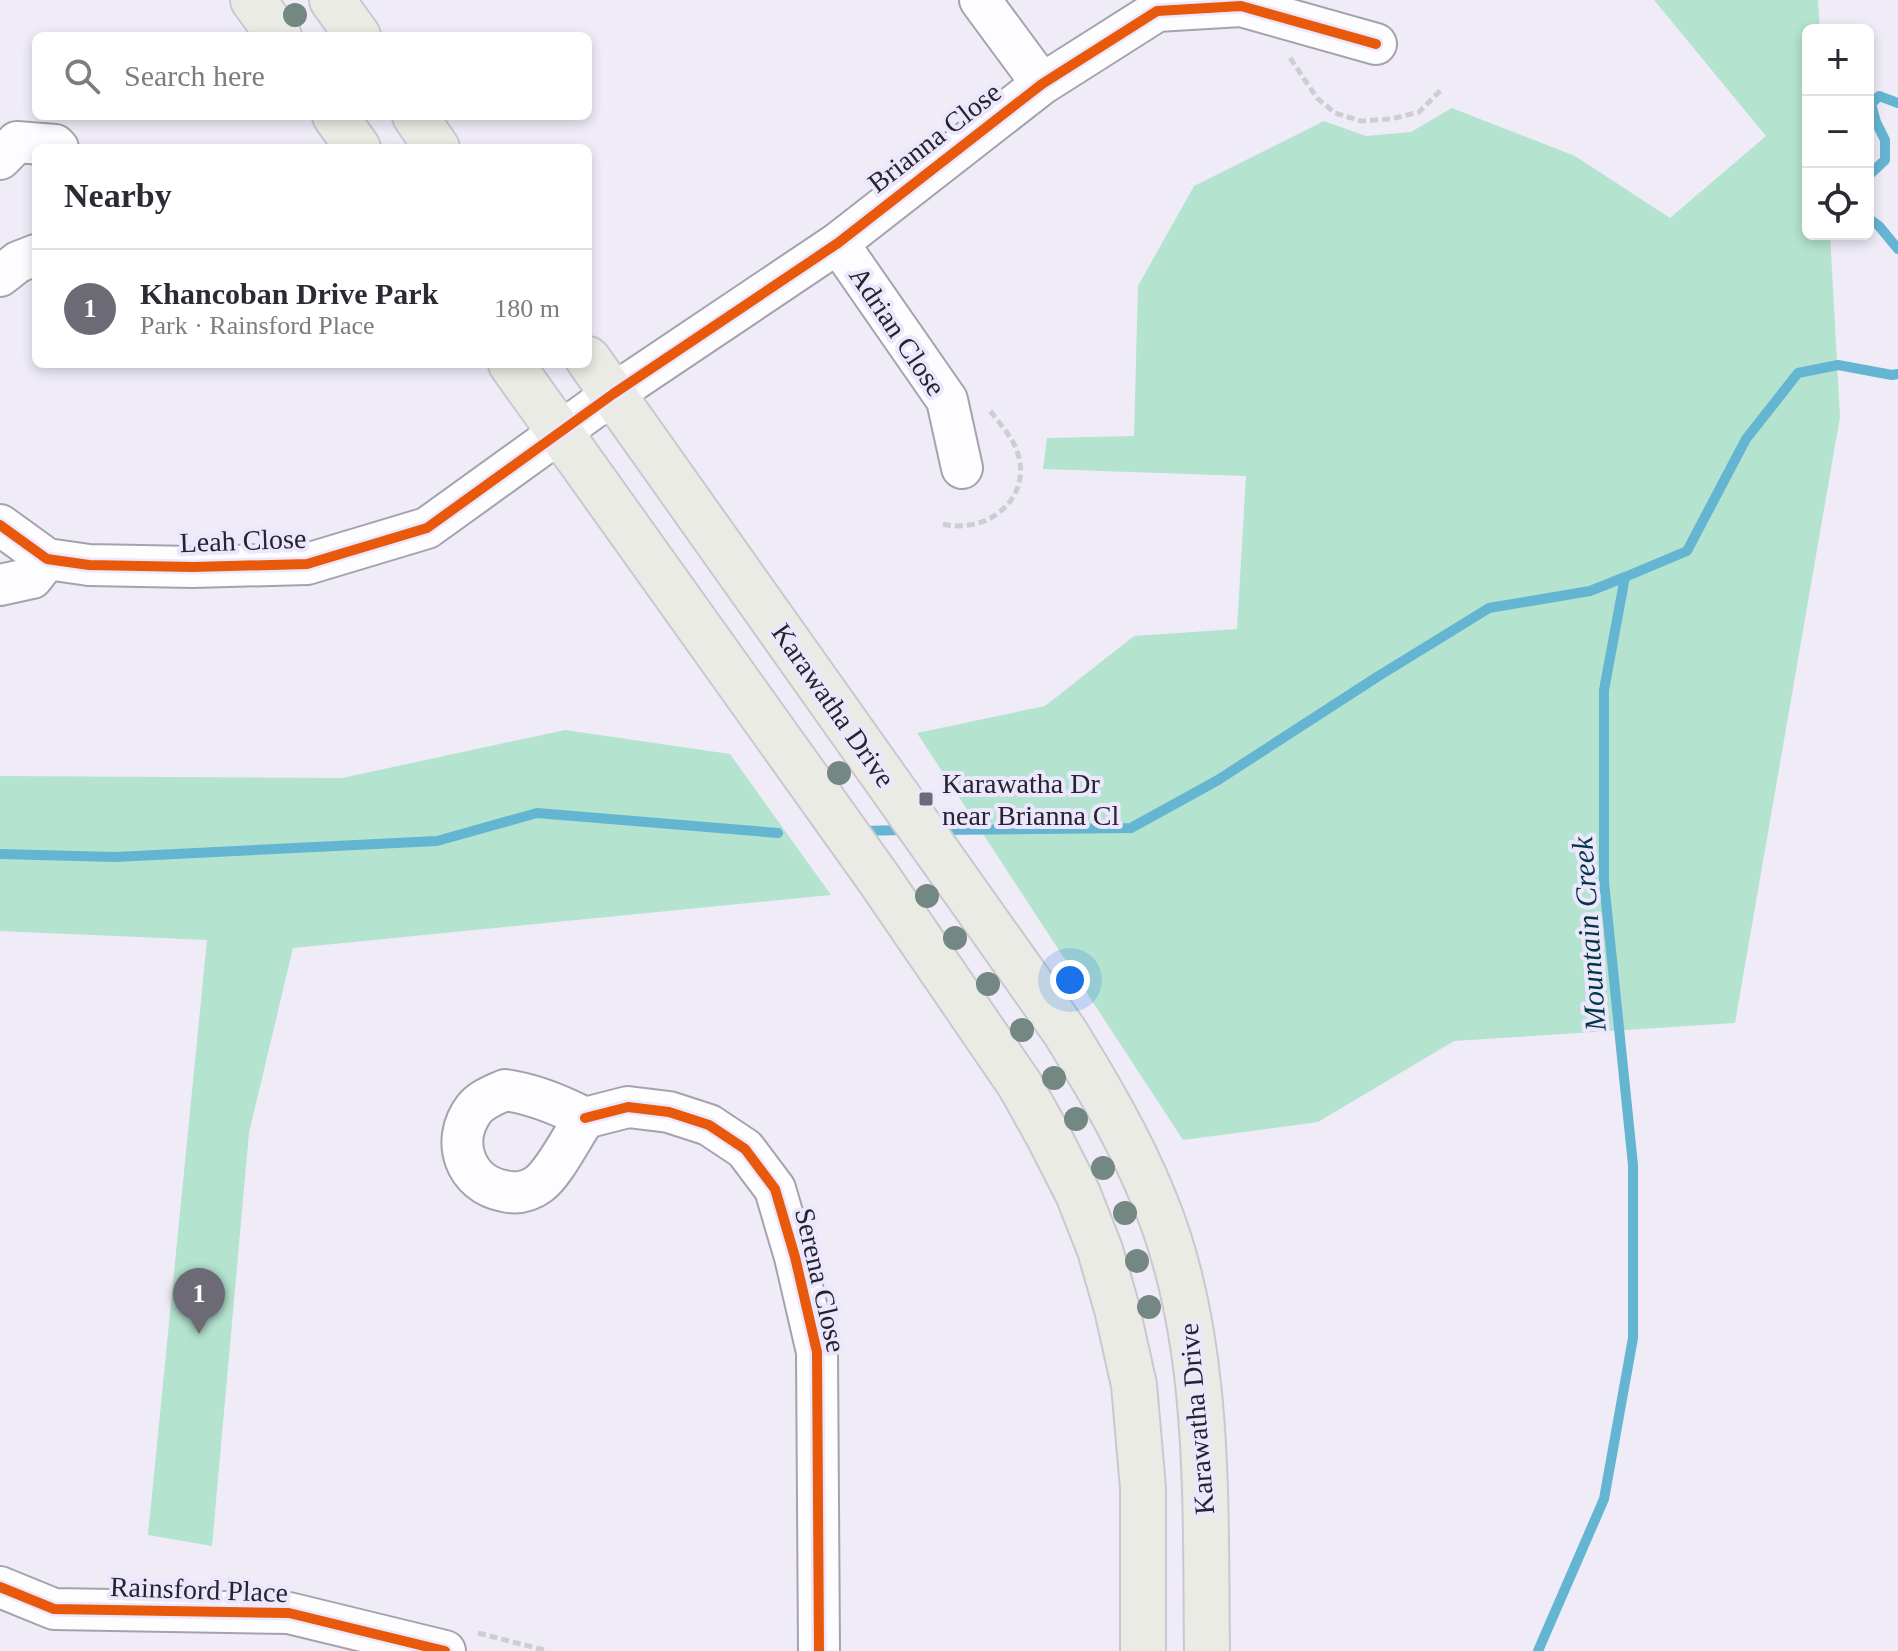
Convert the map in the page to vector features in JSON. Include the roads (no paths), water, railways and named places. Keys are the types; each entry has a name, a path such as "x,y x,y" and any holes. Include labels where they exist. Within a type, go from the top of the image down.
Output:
{"main road":[{"path":"253,0 276,32"},
{"path":"332,0 355,32"},
{"path":"338,120 355,144"},
{"path":"418,120 434,144"},
{"name":"Karawatha Drive","path":"592,365 1065,1032 1117,1118 1155,1200 1173,1252 1197,1365 1204,1464 1207,1651"},
{"name":"Karawatha Drive","path":"514,368 805,774 1020,1085 1078,1194 1100,1250 1134,1385 1143,1488 1143,1651"}],"street":[{"path":"980,0 1042,84"},
{"name":"Brianna Close","path":"560,433 838,243 1042,84 1157,11 1241,6 1376,44"},
{"path":"0,159 17,142 42,144"},
{"name":"Adrian Close","path":"838,243 947,400 962,468"},
{"path":"0,276 18,262 32,257"},
{"name":"Leah Close","path":"0,525 47,559 89,565 193,567 307,564 427,528 560,433"},
{"path":"0,585 32,578 47,559"},
{"name":"Serena Close","path":"585,1118 628,1107 669,1112 709,1125 745,1149 775,1189 795,1257 817,1352 819,1651"},
{"name":"Rainsford Place","path":"0,1587 54,1609 289,1613 445,1651"}],"waterway":[{"name":"Mountain Creek","path":"1874,170 1885,160 1885,140 1871,104 1879,96 1898,103"},
{"name":"Mountain Creek","path":"1874,222 1898,249"},
{"name":"Mountain Creek","path":"1538,1651 1604,1499 1633,1338 1633,1165 1604,882 1604,690 1625,577 1687,551 1746,439 1798,373 1838,365 1898,374"},
{"path":"937,830 1131,828 1218,780 1489,608 1590,591 1625,577"},
{"path":"0,854 115,857 437,841 537,813 778,833"},
{"path":"861,831 905,830"}],"place":[{"name":"Karawatha Dr near Brianna Cl","path":"926,799"},
{"name":"Khancoban Drive Park","path":"199,1334"}]}
